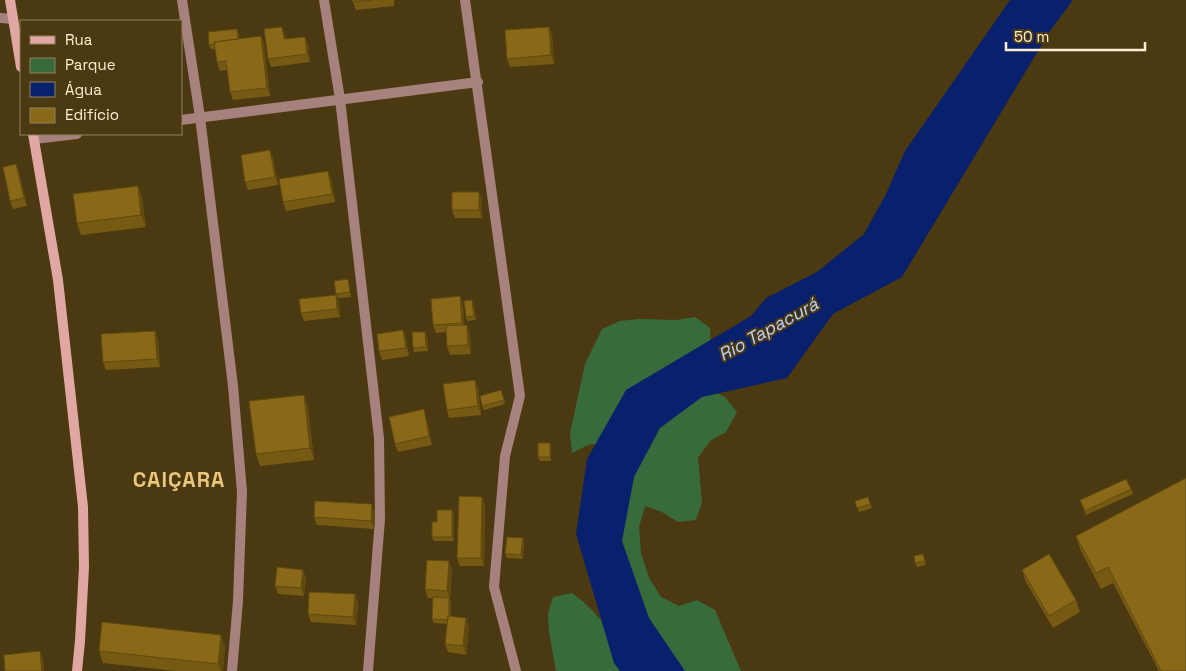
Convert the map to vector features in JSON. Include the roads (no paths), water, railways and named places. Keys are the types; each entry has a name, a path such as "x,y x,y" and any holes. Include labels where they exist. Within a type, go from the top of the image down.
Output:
{"main road":[{"path":"10,0 20,60"},
{"path":"33,137 58,280 83,507 84,567 77,671"}],"street":[{"path":"182,0 200,117 233,386 242,492 238,601 232,671"},
{"path":"324,0 340,99 379,438 380,519 368,671"},
{"path":"466,0 520,396 505,456 494,587 516,671"},
{"path":"0,18 13,19"},
{"path":"182,120 478,82"},
{"path":"33,137 62,135"}],"water":[{"name":"Rio Tapacurá","path":"1010,0 1073,0 1050,31 902,277 833,314 787,378 702,397 660,428 634,477 622,541 649,618 685,671 620,671 614,663 576,534 587,459 626,390 751,316 766,298 817,272 864,234 886,194 905,151"}],"district":[{"name":"CAIÇARA","path":"179,479"}]}
